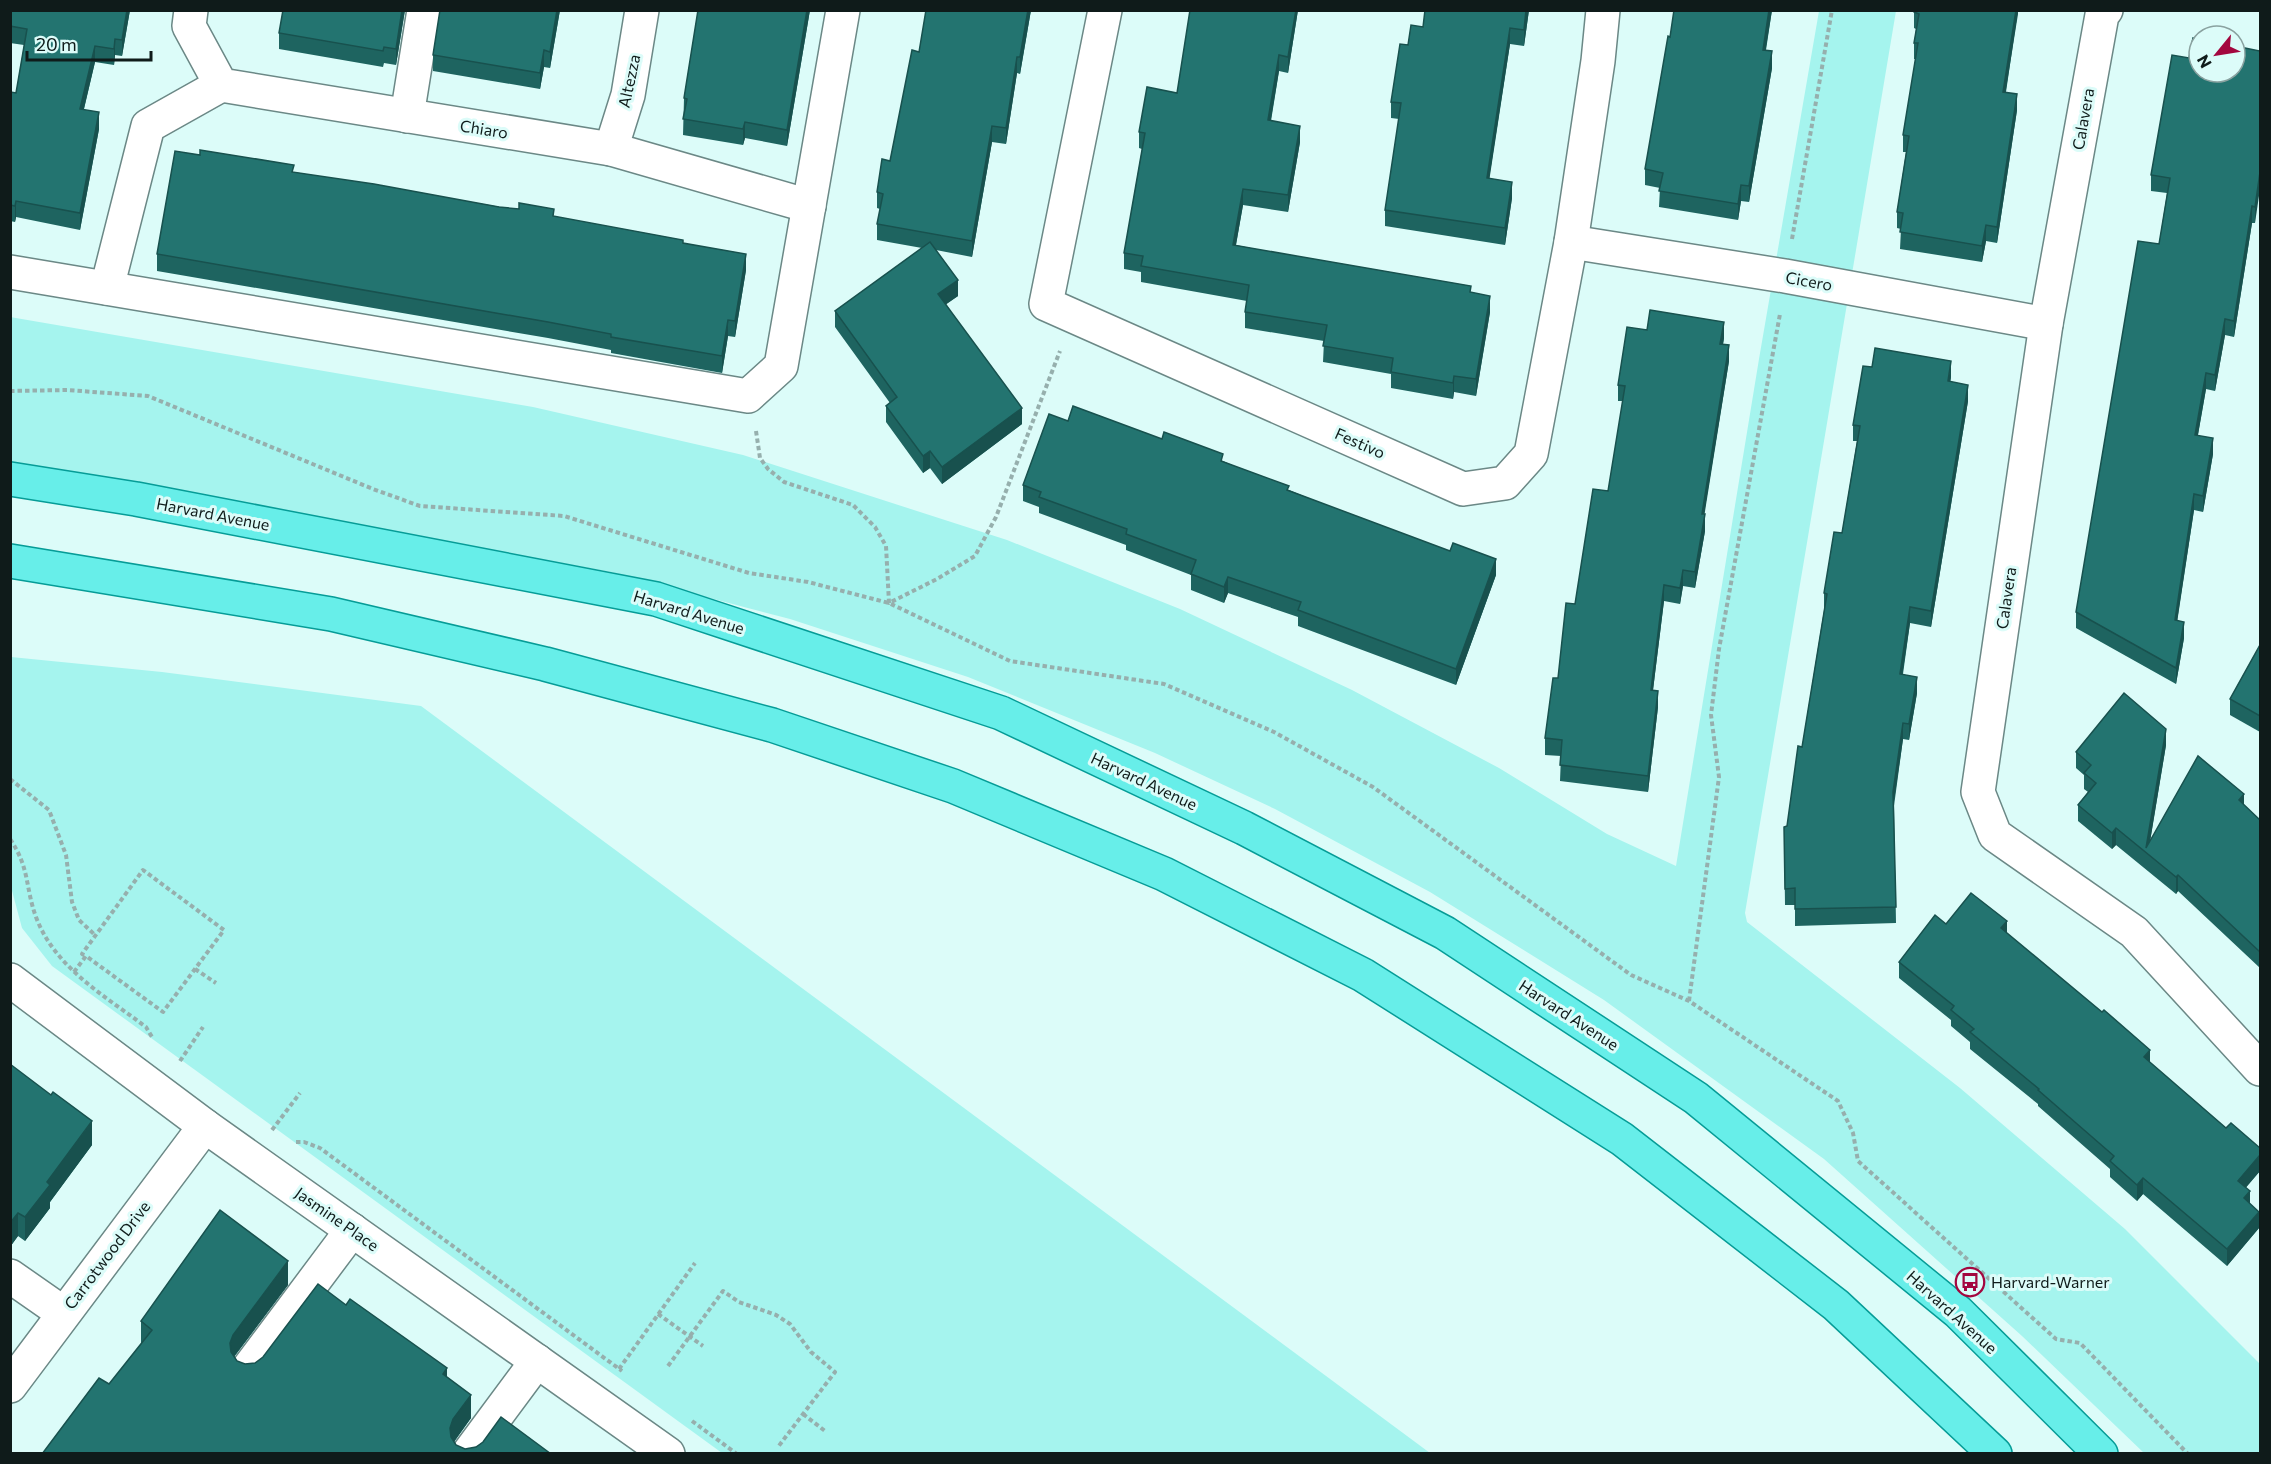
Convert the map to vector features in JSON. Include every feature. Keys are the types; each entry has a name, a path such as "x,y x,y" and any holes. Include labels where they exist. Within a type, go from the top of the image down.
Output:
{"main road":[{"name":"Harvard Avenue","path":"10,478 656,599 1001,713 1244,828 1445,933 1696,1098 1958,1312 2102,1454"},
{"path":"10,561 331,614 545,664 760,722 953,786 1164,874 1363,975 1622,1139 1836,1305 1995,1454"}],"street":[{"path":"406,116 424,10"},
{"name":"Altezza","path":"610,149 628,95 642,10"},
{"path":"10,272 748,396 781,366 843,10"},
{"name":"Festivo","path":"1105,10 1046,304 1464,489 1505,483 1531,454 1571,242 1598,61 1603,10"},
{"name":"Calavera","path":"2106,10 2102,15 2046,324 1978,792 1995,835 2134,932 2260,1069"},
{"path":"107,288 148,126 221,85 190,18"},
{"name":"Chiaro","path":"221,85 610,149 809,206"},
{"name":"Cicero","path":"1571,242 1785,276 2046,324"},
{"name":"Jasmine Place","path":"10,980 205,1126 668,1454"},
{"name":"Carrotwood Drive","path":"10,1386 205,1126"},
{"path":"248,1369 352,1230"},
{"path":"10,1276 63,1313"},
{"path":"468,1454 537,1361"}],"path":[{"path":"1689,1001 1719,777 1710,716 1719,650 1776,338 1832,10"},
{"path":"748,396 760,458 768,469 784,482 853,505 875,527 886,546 888,603 937,579 975,556 996,518 1074,316"},
{"path":"10,779 49,810 66,855 72,902 79,920 95,935"},
{"path":"10,839 19,852 26,869 36,918 50,944 74,972 146,1027 155,1043"},
{"path":"143,870 224,930 163,1012 82,954 95,935 143,870"},
{"path":"74,972 86,956"},
{"path":"195,969 216,983"},
{"path":"178,1064 203,1027"},
{"path":"276,1136 270,1133 300,1093"},
{"path":"295,1141 320,1149 628,1375"},
{"path":"619,1369 695,1263"},
{"path":"668,1366 723,1291 739,1302 776,1315 790,1324 811,1352 835,1371 778,1447"},
{"path":"658,1314 704,1346"},
{"path":"683,1414 737,1454"},
{"path":"803,1414 825,1431"}],"shaded area":[{"path":"1819,11 1896,11 1745,913 1747,922 1960,1088 2125,1229 2260,1364 2260,1453 2144,1453 2022,1336 1824,1159 1604,1000 1430,892 1275,809 1155,753 968,677 790,619 611,572 11,464 10,317 533,407 743,455 1007,540 1180,609 1352,690 1499,768 1607,834 1676,866"},
{"path":"11,657 162,672 421,706 1430,1453 722,1453 52,966 22,928 11,887"}],"building":[{"path":"10,10 127,10 122,40 115,39 114,49 95,46 80,109 99,112 80,213 16,201 15,206 10,205 10,92 16,93 27,29 10,26"},
{"path":"283,10 402,10 396,49 384,47 383,51 279,33"},
{"path":"440,10 557,10 550,52 544,50 540,73 433,55"},
{"path":"698,10 807,10 787,130 745,122 743,129 683,119 687,99 684,98"},
{"path":"926,10 1028,10 1020,57 1017,57 1006,128 992,126 972,241 877,224 883,194 877,192 882,159 890,161 912,50 919,52"},
{"path":"1190,10 1296,10 1288,57 1279,55 1268,120 1300,126 1288,195 1243,189 1233,245 1471,286 1470,292 1490,296 1476,379 1454,376 1453,383 1391,372 1393,358 1323,346 1327,325 1245,312 1249,285 1141,266 1143,256 1124,253 1145,133 1139,132 1147,87 1177,93"},
{"path":"1425,10 1526,10 1524,30 1510,28 1487,178 1512,182 1505,228 1385,210 1401,103 1391,102 1400,44 1408,45 1411,25 1423,27"},
{"path":"1674,10 1769,10 1763,50 1772,51 1749,186 1741,185 1738,204 1659,191 1663,173 1645,169"},
{"path":"1914,10 2016,10 2003,92 2017,94 1997,227 1986,225 1982,246 1900,232 1903,213 1897,212 1909,136 1903,135 1918,43 1914,43 1919,14"},
{"path":"2247,48 2260,51 2260,172 2255,207 2252,206 2234,321 2225,319 2215,375 2206,373 2195,435 2213,438 2203,496 2194,494 2175,620 2184,622 2176,668 2076,612 2138,241 2159,244 2170,178 2151,175 2172,55 2187,58 2187,84 2247,84"},
{"path":"200,150 294,165 292,172 374,184 499,207 519,209 519,203 554,209 553,216 746,254 735,321 728,320 722,356 611,337 611,334 548,322 157,254 175,151 200,155"},
{"path":"930,242 958,280 938,294 1022,408 942,467 930,451 923,456 886,406 897,397 835,311"},
{"path":"1650,310 1724,322 1720,344 1729,345 1695,572 1683,570 1680,588 1664,585 1651,690 1658,691 1648,776 1560,765 1562,740 1545,738 1553,678 1558,678 1566,603 1575,604 1593,489 1608,491 1625,386 1618,385 1627,327 1647,330"},
{"path":"1875,348 1951,361 1948,381 1968,385 1931,611 1910,607 1900,674 1917,677 1909,724 1903,723 1893,792 1896,907 1795,909 1795,888 1785,889 1784,827 1787,826 1798,746 1802,747 1827,594 1824,593 1834,532 1842,533 1860,426 1853,425 1863,366 1872,367"},
{"path":"1073,406 1162,439 1164,432 1223,454 1221,461 1289,486 1287,490 1450,551 1453,543 1496,559 1456,669 1298,610 1301,602 1228,577 1224,587 1191,574 1196,560 1126,534 1127,529 1039,497 1041,492 1023,485 1049,414 1068,421"},
{"path":"2260,645 2260,716 2230,699"},
{"path":"2124,693 2166,729 2146,848 2198,756 2244,794 2239,800 2260,820 2260,952 2178,875 2176,877 2116,828 2112,833 2078,805 2096,783 2084,773 2091,765 2076,752"},
{"path":"1971,893 2007,921 2001,928 2102,1012 2104,1010 2150,1050 2144,1057 2226,1128 2231,1123 2260,1148 2260,1155 2238,1181 2250,1191 2244,1198 2259,1212 2227,1249 2143,1178 2137,1185 2110,1161 2114,1156 2039,1089 1970,1032 1974,1029 1951,1010 1954,1006 1899,962 1935,915 1946,924"},
{"path":"10,1064 51,1095 53,1092 92,1121 47,1182 50,1185 25,1217 18,1213 10,1223"},
{"path":"220,1210 288,1261 233,1335 230,1343 231,1352 237,1361 245,1364 255,1363 263,1357 318,1284 346,1305 350,1299 447,1368 443,1374 471,1395 453,1419 450,1428 451,1437 456,1445 465,1449 476,1447 483,1442 501,1417 551,1454 42,1454 99,1378 109,1384 152,1330 141,1321"}],"place":[{"name":"Harvard-Warner","path":"1970,1282"}]}
